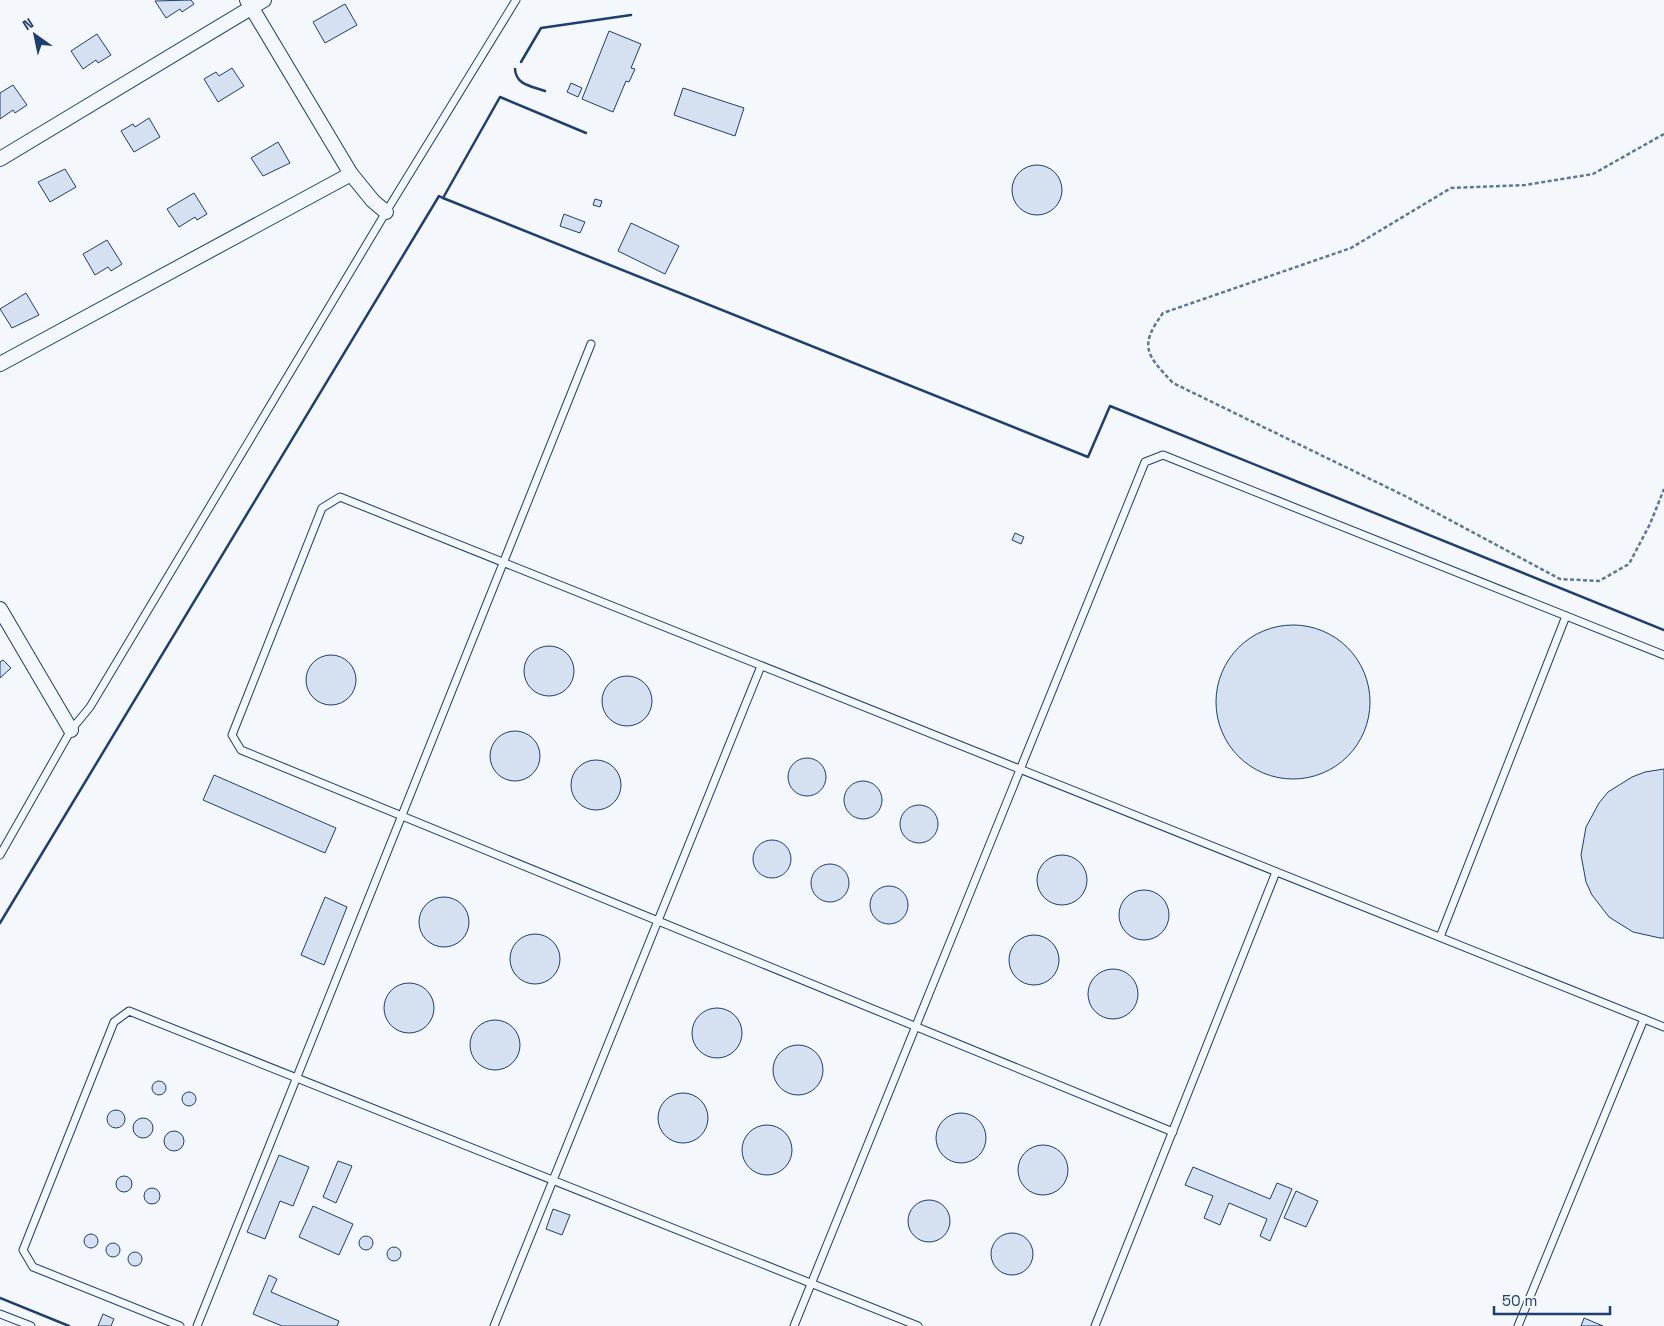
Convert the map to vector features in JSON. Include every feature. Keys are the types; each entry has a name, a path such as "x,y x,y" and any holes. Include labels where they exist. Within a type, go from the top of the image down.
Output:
{"street":[{"path":"0,159 254,2 351,174 373,201 386,212"},
{"path":"0,364 351,174"},
{"path":"0,609 71,730"}],"lane":[{"path":"0,856 71,730 90,707 386,212 516,0"},
{"path":"197,1326 591,344"},
{"path":"794,1326 1146,462 1163,454 1664,655"},
{"path":"1173,1132 241,750 232,734 322,508 340,497 1664,1027"},
{"path":"1440,938 1566,616"},
{"path":"494,1326 761,666"},
{"path":"1095,1326 1276,872"},
{"path":"180,1326 34,1267 23,1250 114,1022 130,1012 918,1326"},
{"path":"1518,1326 1644,1019"},
{"path":"0,1314 31,1326"}],"path":[{"path":"1664,134 1593,174 1525,185 1451,188 1352,248 1163,313 1150,330 1147,345 1155,364 1173,383 1405,496 1560,579 1599,581 1629,564 1650,524 1664,489"}],"building":[{"path":"191,0 194,4 182,12 180,9 166,18 155,1"},
{"path":"345,4 357,25 325,43 313,22"},
{"path":"609,31 641,44 631,68 635,69 629,82 626,81 613,112 582,99"},
{"path":"97,34 111,55 98,63 96,60 83,69 71,51"},
{"path":"232,68 244,86 218,102 204,79 216,72 219,76"},
{"path":"571,83 582,88 578,97 567,92"},
{"path":"13,85 27,105 15,113 13,110 0,119 0,93"},
{"path":"683,88 744,108 735,136 674,115"},
{"path":"149,118 160,137 134,152 121,131 133,124 135,127"},
{"path":"278,142 290,163 263,176 251,158"},
{"path":"1032,165 1042,165 1055,172 1062,185 1062,195 1055,208 1042,215 1032,215 1023,211 1016,204 1012,195 1012,185 1016,176 1023,169"},
{"path":"65,169 76,187 50,202 38,182"},
{"path":"194,193 207,214 197,220 195,217 179,227 167,209"},
{"path":"595,199 602,201 600,207 593,205"},
{"path":"564,214 585,222 580,233 560,226"},
{"path":"631,223 679,246 665,274 618,251"},
{"path":"107,240 122,264 111,271 108,267 95,275 83,254"},
{"path":"26,293 39,315 12,328 0,309"},
{"path":"1015,533 1024,537 1021,544 1012,540"},
{"path":"1293,625 1308,626 1323,631 1348,647 1364,672 1369,687 1369,717 1364,732 1348,757 1323,773 1308,778 1293,779 1278,778 1263,773 1238,757 1222,732 1217,717 1216,702 1217,687 1222,672 1238,647 1263,631 1278,626"},
{"path":"544,646 554,646 567,653 574,666 574,676 567,689 554,696 544,696 535,692 528,685 524,676 524,666 528,657 535,650"},
{"path":"326,655 336,655 349,662 356,675 356,685 349,698 336,705 326,705 317,701 310,694 306,685 306,675 310,666 317,659"},
{"path":"3,660 11,668 0,678 0,662"},
{"path":"622,676 632,676 645,683 652,696 652,706 645,719 632,726 622,726 613,722 606,715 602,706 602,696 606,687 613,680"},
{"path":"510,731 520,731 533,738 540,751 540,761 533,774 520,781 510,781 501,777 494,770 490,761 490,751 494,742 501,735"},
{"path":"807,758 820,764 826,777 820,790 807,796 794,790 788,777 794,764"},
{"path":"591,760 601,760 614,767 621,780 621,790 614,803 601,810 591,810 582,806 575,799 571,790 571,780 575,771 582,764"},
{"path":"1664,769 1664,938 1660,938 1633,932 1609,917 1592,895 1586,882 1581,855 1586,827 1599,803 1608,792 1632,777 1645,772"},
{"path":"214,775 336,828 325,853 203,800"},
{"path":"863,781 876,787 882,800 876,813 863,819 850,813 844,800 850,787"},
{"path":"919,805 932,811 938,824 932,837 919,843 906,837 900,824 906,811"},
{"path":"772,840 785,846 791,859 785,872 772,878 759,872 753,859 759,846"},
{"path":"1057,855 1067,855 1080,862 1087,875 1087,885 1080,898 1067,905 1057,905 1048,901 1041,894 1037,885 1037,875 1041,866 1048,859"},
{"path":"830,864 843,870 849,883 843,896 830,902 817,896 811,883 817,870"},
{"path":"889,886 902,892 908,905 902,918 889,924 876,918 870,905 876,892"},
{"path":"1139,890 1149,890 1162,897 1169,910 1169,920 1162,933 1149,940 1139,940 1130,936 1123,929 1119,920 1119,910 1123,901 1130,894"},
{"path":"325,897 347,907 324,965 301,955"},
{"path":"439,897 449,897 462,904 469,917 469,927 462,940 449,947 439,947 430,943 423,936 419,927 419,917 423,908 430,901"},
{"path":"530,934 540,934 553,941 560,954 560,964 553,977 540,984 530,984 521,980 514,973 510,964 510,954 514,945 521,938"},
{"path":"1029,935 1039,935 1052,942 1059,955 1059,965 1052,978 1039,985 1029,985 1020,981 1013,974 1009,965 1009,955 1013,946 1020,939"},
{"path":"1108,969 1118,969 1131,976 1138,989 1138,999 1131,1012 1118,1019 1108,1019 1099,1015 1092,1008 1088,999 1088,989 1092,980 1099,973"},
{"path":"404,983 414,983 427,990 434,1003 434,1013 427,1026 414,1033 404,1033 395,1029 388,1022 384,1013 384,1003 388,994 395,987"},
{"path":"712,1008 722,1008 735,1015 742,1028 742,1038 735,1051 722,1058 712,1058 703,1054 696,1047 692,1038 692,1028 696,1019 703,1012"},
{"path":"490,1020 500,1020 513,1027 520,1040 520,1050 513,1063 500,1070 490,1070 481,1066 474,1059 470,1050 470,1040 474,1031 481,1024"},
{"path":"793,1045 803,1045 816,1052 823,1065 823,1075 816,1088 803,1095 793,1095 784,1091 777,1084 773,1075 773,1065 777,1056 784,1049"},
{"path":"159,1081 164,1083 166,1088 164,1093 159,1095 154,1093 152,1088 154,1083"},
{"path":"189,1092 194,1094 196,1099 194,1104 189,1106 184,1104 182,1099 184,1094"},
{"path":"678,1093 688,1093 701,1100 708,1113 708,1123 701,1136 688,1143 678,1143 669,1139 662,1132 658,1123 658,1113 662,1104 669,1097"},
{"path":"112,1110 120,1110 125,1115 123,1126 112,1128 107,1123 107,1115"},
{"path":"956,1113 966,1113 979,1120 986,1133 986,1143 979,1156 966,1163 956,1163 947,1159 940,1152 936,1143 936,1133 940,1124 947,1117"},
{"path":"143,1118 150,1121 153,1128 150,1135 143,1138 136,1135 133,1128 136,1121"},
{"path":"762,1125 772,1125 785,1132 792,1145 792,1155 785,1168 772,1175 762,1175 753,1171 746,1164 742,1155 742,1145 746,1136 753,1129"},
{"path":"174,1131 181,1134 184,1141 181,1148 174,1151 167,1148 164,1141 167,1134"},
{"path":"1038,1145 1048,1145 1061,1152 1068,1165 1068,1175 1061,1188 1048,1195 1038,1195 1029,1191 1022,1184 1018,1175 1018,1165 1022,1156 1029,1149"},
{"path":"279,1155 309,1167 293,1206 280,1201 265,1239 247,1232"},
{"path":"338,1161 352,1166 336,1203 323,1197"},
{"path":"1193,1167 1270,1199 1277,1183 1292,1189 1270,1241 1260,1236 1267,1219 1229,1203 1220,1225 1204,1218 1213,1196 1185,1185"},
{"path":"121,1176 127,1176 132,1181 130,1190 121,1192 116,1187 116,1181"},
{"path":"149,1188 155,1188 160,1193 158,1202 149,1204 144,1199 144,1193"},
{"path":"1296,1191 1318,1201 1306,1227 1284,1218"},
{"path":"929,1200 944,1206 950,1221 944,1236 929,1242 914,1236 908,1221 914,1206"},
{"path":"313,1206 353,1224 339,1255 299,1237"},
{"path":"553,1209 570,1215 562,1235 546,1229"},
{"path":"1012,1233 1027,1239 1033,1254 1027,1269 1012,1275 997,1269 991,1254 997,1239"},
{"path":"88,1234 94,1234 98,1241 94,1248 88,1248 84,1244 84,1238"},
{"path":"366,1236 371,1238 373,1243 371,1248 366,1250 361,1248 359,1243 361,1238"},
{"path":"110,1243 116,1243 120,1250 116,1257 110,1257 106,1253 106,1247"},
{"path":"394,1247 399,1249 401,1254 399,1259 394,1261 389,1259 387,1254 389,1249"},
{"path":"132,1252 138,1252 142,1259 138,1266 132,1266 128,1262 128,1256"},
{"path":"269,1275 277,1279 271,1292 339,1321 337,1326 282,1326 253,1314"},
{"path":"103,1314 114,1319 111,1326 98,1326"},
{"path":"1584,1318 1603,1326 1581,1326"}],"wall":[{"path":"521,62 541,28 631,15"},
{"path":"515,69 521,82 545,91"},
{"path":"586,133 500,97 443,198 1088,457 1110,406 1664,630"},
{"path":"0,923 439,196 443,198"},
{"path":"0,1298 69,1326"}]}
